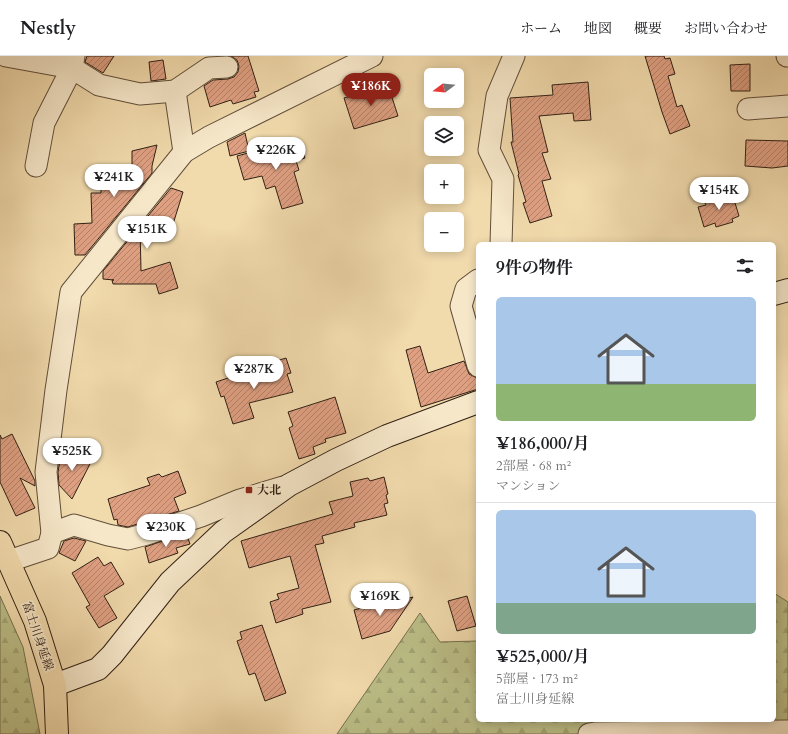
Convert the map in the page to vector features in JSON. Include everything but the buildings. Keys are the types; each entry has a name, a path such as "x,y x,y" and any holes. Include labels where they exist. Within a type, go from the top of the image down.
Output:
{"main road":[{"name":"富士川身延線","path":"4,551 35,621 55,686 58,734"}],"street":[{"path":"6,56 73,62 99,85 140,94 175,91 210,68 227,67"},
{"path":"4,551 48,548 52,533 46,472 56,390 71,292 184,152 209,137 372,56"},
{"path":"501,242 503,179 489,150 497,96 514,56"},
{"path":"36,166 44,123 73,62"},
{"path":"175,91 184,152"},
{"path":"748,109 788,106"},
{"path":"476,282 466,289 461,306 476,359"},
{"path":"776,293 788,290"},
{"path":"55,686 98,669 112,655 170,582 223,532 289,485 336,460 387,436 476,403"},
{"path":"52,533 74,525 108,535 128,538 147,534 201,516 240,500 289,485"},
{"path":"589,734 788,731"}],"green space":[{"path":"776,594 788,602 788,734 337,734 420,613 440,642 476,641 476,722 776,722"},
{"path":"0,596 23,647 40,734 0,734"}],"place":[{"name":"大北","path":"249,490"}]}
